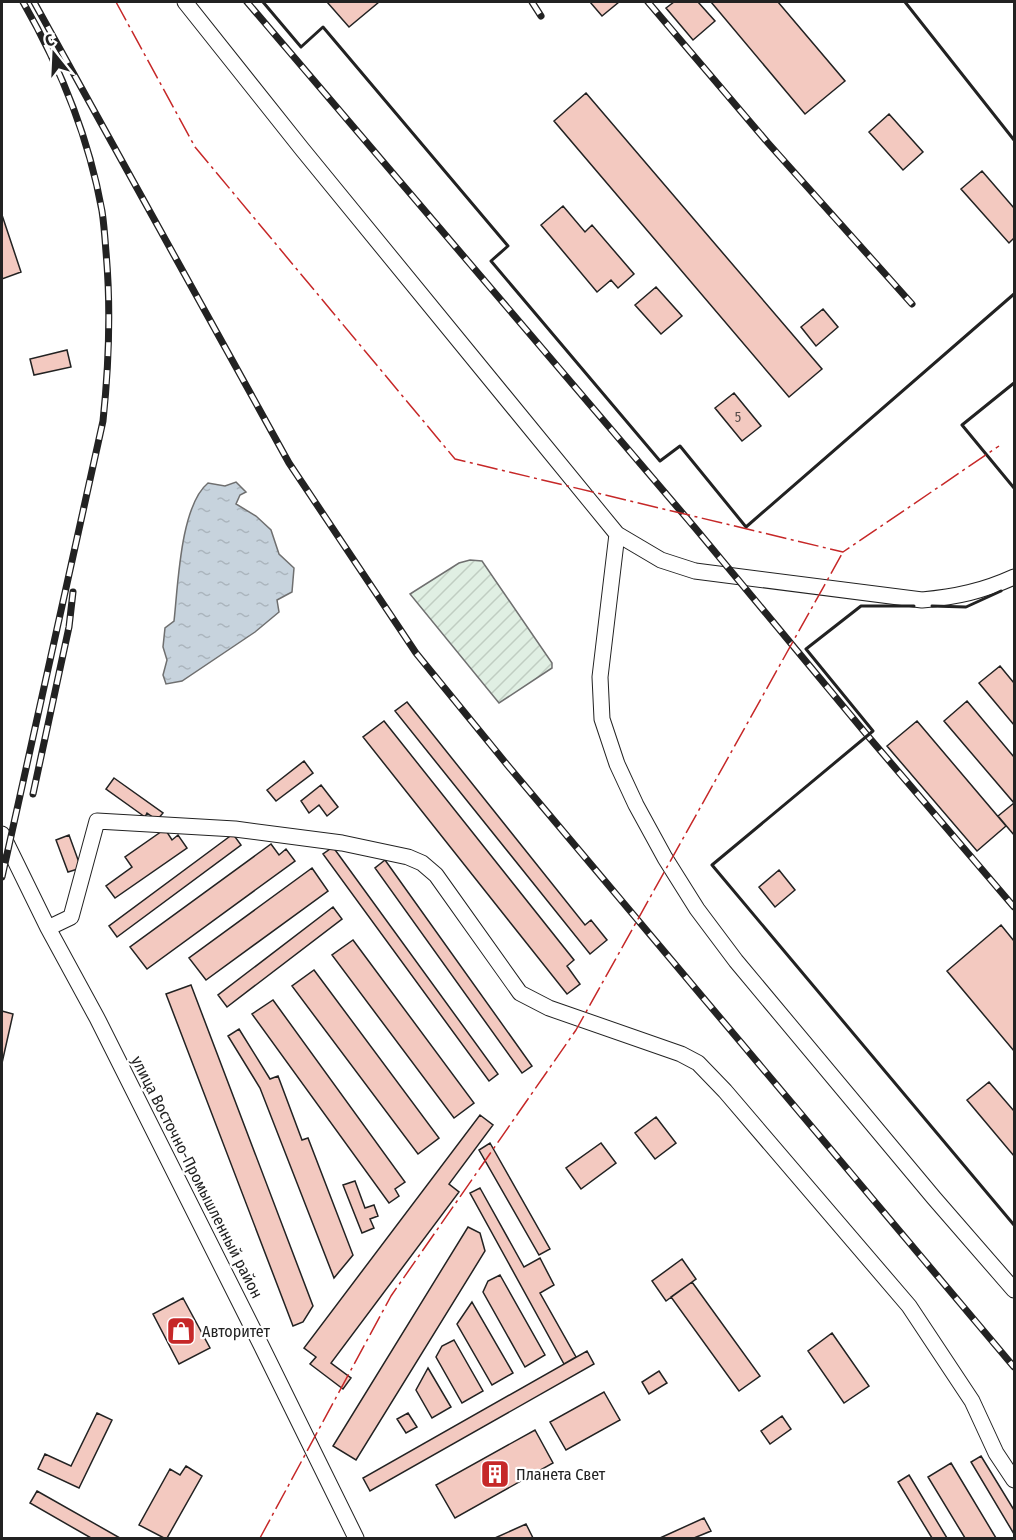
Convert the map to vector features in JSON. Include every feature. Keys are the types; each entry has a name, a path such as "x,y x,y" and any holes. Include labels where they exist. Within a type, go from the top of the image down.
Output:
{"street":[{"path":"185,2 617,534 661,560 695,571 922,600 956,597 995,586 1014,577"},
{"path":"617,534 600,677 603,719 616,764 636,805 697,909 736,961 926,1189 1014,1290"},
{"path":"48,928 71,917 97,821 235,829 333,841 408,857 422,863 436,875 520,993 549,1008 681,1054 698,1063 909,1306 972,1401 996,1453 1014,1480"},
{"name":"улица Восточно-Промышленный район","path":"2,834 48,928 97,1018 356,1539"}],"green space":[{"path":"470,560 482,561 552,663 552,668 499,703 410,594 459,563"}],"water":[{"path":"236,482 246,492 240,495 236,504 256,516 271,530 279,554 294,568 292,592 277,600 279,612 255,632 182,681 166,684 163,675 167,660 163,647 165,628 174,621 182,548 191,509 208,483 225,486"}],"building":[{"path":"327,2 379,2 349,27"},
{"path":"590,2 619,2 602,16"},
{"path":"674,2 698,2 715,21 693,40 666,8"},
{"path":"711,2 778,2 845,81 805,114"},
{"path":"586,93 822,369 789,397 554,121"},
{"path":"889,114 923,152 903,170 869,132"},
{"path":"982,171 1014,208 1014,238 1009,243 961,189"},
{"path":"563,206 585,232 592,225 634,274 618,288 611,280 597,292 541,225"},
{"path":"2,215 21,272 2,279"},
{"path":"656,287 682,316 661,334 635,305"},
{"path":"823,309 838,327 816,346 801,327"},
{"path":"67,350 71,367 34,375 30,359"},
{"path":"734,393 761,426 742,441 715,408"},
{"path":"1000,666 1014,683 1014,725 979,683"},
{"path":"967,701 1014,757 1014,803 944,721"},
{"path":"407,702 585,925 591,920 607,940 590,954 395,711"},
{"path":"384,721 574,960 567,966 580,984 567,994 363,737"},
{"path":"917,721 1006,826 977,851 887,746"},
{"path":"304,761 313,773 276,801 267,790"},
{"path":"114,778 163,813 157,820 147,813 145,817 106,789"},
{"path":"321,785 338,807 327,816 319,805 309,813 301,801"},
{"path":"1014,803 1014,835 998,816"},
{"path":"165,829 172,840 178,835 187,848 115,898 106,886 132,867 125,857"},
{"path":"233,834 241,845 117,937 109,926"},
{"path":"69,835 81,868 68,872 56,840"},
{"path":"271,844 279,855 286,849 295,861 147,969 130,947"},
{"path":"333,847 498,1074 489,1081 323,854"},
{"path":"385,860 532,1066 522,1073 375,868"},
{"path":"312,868 328,891 206,980 189,958"},
{"path":"779,870 795,890 775,907 759,887"},
{"path":"333,907 342,919 227,1007 218,995"},
{"path":"1001,925 1014,941 1014,1051 947,971"},
{"path":"353,940 474,1103 454,1118 332,955"},
{"path":"314,970 439,1138 418,1154 292,986"},
{"path":"191,985 313,1306 303,1322 293,1326 166,994"},
{"path":"273,1000 405,1182 395,1189 399,1196 389,1203 252,1014"},
{"path":"2,1011 13,1014 2,1063"},
{"path":"239,1029 270,1079 278,1076 302,1140 308,1138 353,1255 334,1278 260,1088 228,1036"},
{"path":"989,1082 1014,1111 1014,1156 967,1100"},
{"path":"480,1115 493,1125 449,1184 459,1192 331,1363 351,1378 343,1389 310,1364 316,1357 304,1348"},
{"path":"656,1117 676,1143 655,1159 635,1133"},
{"path":"490,1143 550,1249 539,1255 479,1150"},
{"path":"601,1143 616,1163 581,1189 566,1168"},
{"path":"355,1181 365,1208 374,1205 378,1216 370,1219 374,1228 362,1233 343,1185"},
{"path":"480,1188 524,1267 540,1258 554,1285 540,1293 576,1357 564,1364 470,1193"},
{"path":"468,1227 480,1233 485,1251 356,1460 333,1446"},
{"path":"682,1259 696,1279 666,1301 652,1281"},
{"path":"500,1275 545,1355 525,1367 483,1292 488,1281"},
{"path":"692,1282 760,1376 739,1391 671,1297"},
{"name":"Авторитет","path":"183,1298 210,1348 179,1364 153,1314"},
{"path":"472,1302 513,1373 492,1385 457,1324"},
{"path":"832,1333 869,1386 844,1403 808,1351"},
{"path":"454,1340 483,1391 462,1403 436,1357 442,1346"},
{"path":"587,1351 594,1364 370,1491 363,1478"},
{"path":"428,1368 451,1407 432,1418 416,1390"},
{"path":"659,1371 667,1383 649,1394 642,1382"},
{"path":"604,1392 620,1420 566,1450 550,1422"},
{"path":"97,1413 112,1420 79,1488 38,1469 45,1454 71,1466"},
{"path":"408,1413 417,1427 406,1433 397,1419"},
{"path":"782,1416 791,1429 770,1444 761,1431"},
{"name":"Планета Свет","path":"535,1430 553,1463 455,1518 436,1485"},
{"path":"981,1456 1014,1510 1014,1534 971,1462"},
{"path":"951,1463 996,1538 965,1538 928,1477"},
{"path":"186,1466 202,1476 167,1538 139,1525 170,1469 180,1475"},
{"path":"909,1475 947,1538 932,1538 898,1482"},
{"path":"37,1491 120,1538 91,1538 30,1503"},
{"path":"704,1518 711,1531 694,1538 660,1538"},
{"path":"526,1524 533,1538 495,1538"}],"railway":[{"path":"2,877 103,421 109,336 105,236 102,211 89,156 81,129 49,51 23,2"},
{"path":"34,2 289,463 416,653 509,767 1014,1367"},
{"path":"247,2 696,529 1014,907"},
{"path":"532,2 541,16"},
{"path":"648,2 768,143 912,304"},
{"path":"33,794 69,627 73,592"}],"wall":[{"path":"263,2 301,47 323,27 508,246 491,261 660,461 680,446 746,527 1014,294"},
{"path":"905,2 1014,140"},
{"path":"1014,383 962,425 1014,488"},
{"path":"932,606 966,607 1001,591"},
{"path":"914,606 861,606 806,649 873,731 712,865 1014,1225"}],"power":[{"path":"116,2 195,147 455,459 843,552 999,446"},
{"path":"260,1538 391,1296 576,1030 843,552"}],"place":[{"name":"Авторитет","path":"181,1331"},
{"name":"Планета Свет","path":"495,1474"}]}
